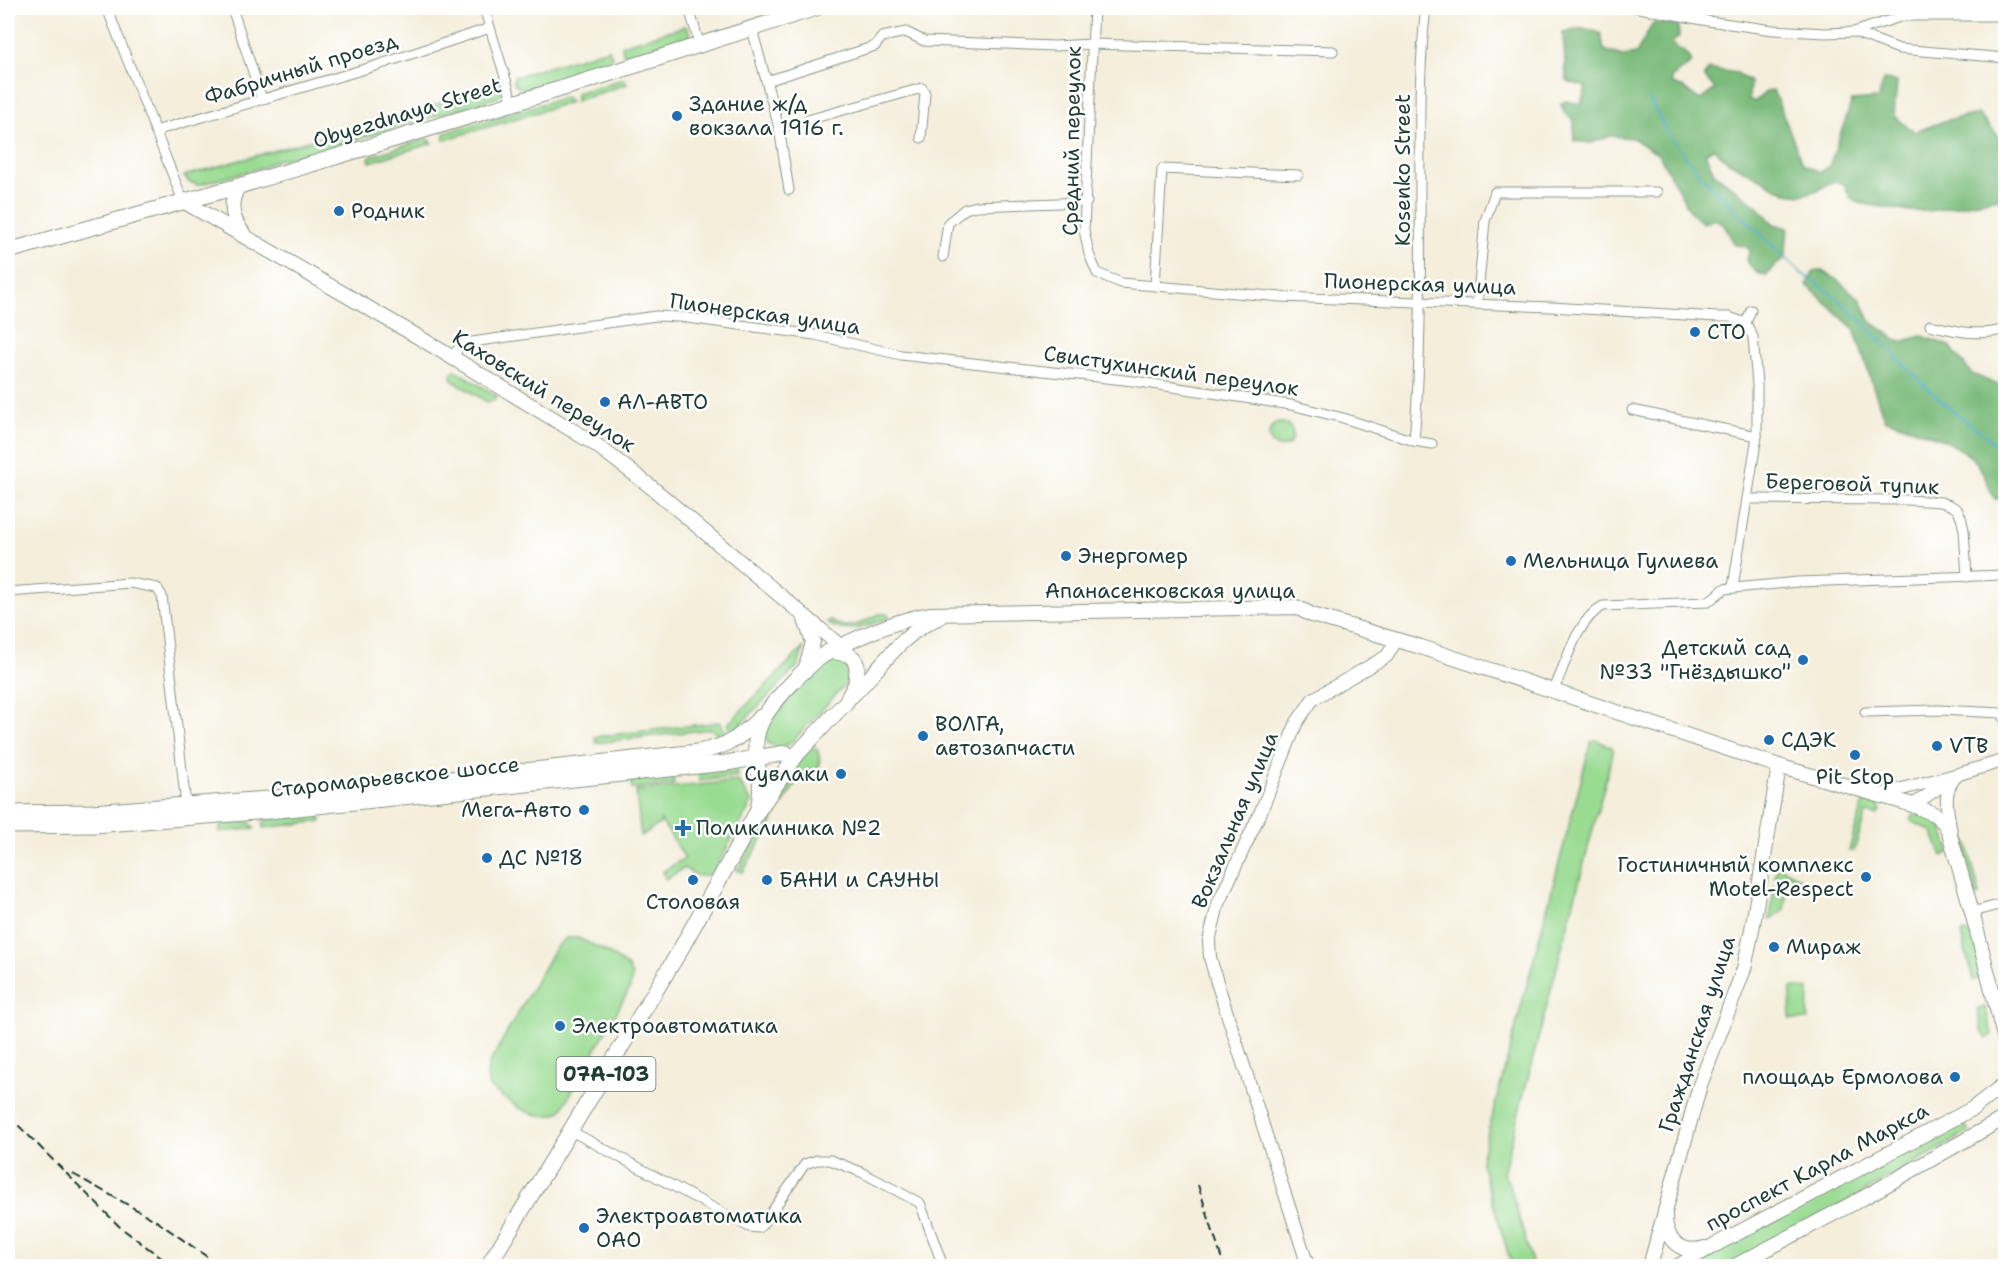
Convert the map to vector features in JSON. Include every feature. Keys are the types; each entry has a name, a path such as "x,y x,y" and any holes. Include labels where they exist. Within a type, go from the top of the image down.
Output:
{"main road":[{"name":"Obyezdnaya Street","path":"8,251 239,186 700,46 816,8"},
{"path":"239,186 235,192 232,207 235,222 243,234"},
{"name":"Каховский переулок","path":"183,201 452,357 595,444 650,486 820,628 836,649"},
{"name":"Апанасенковская улица","path":"953,614 1296,607 1312,615 1397,639 1779,766 1928,810 1945,824 1952,840 2006,1044"},
{"path":"801,612 809,626 813,642 805,670"},
{"path":"757,812 762,796 756,740 760,727 770,709 805,670 813,662 867,634 918,616 953,614"},
{"path":"757,812 794,758 909,635 927,623 953,614"},
{"path":"820,628 847,636 867,634"},
{"path":"836,649 854,659 858,674 846,702"},
{"name":"Старомарьевское шоссе","path":"8,813 92,812 267,799 698,752 718,748 732,742 770,709"},
{"path":"760,727 762,742 777,753 786,753"},
{"name":"Старомарьевское шоссе","path":"8,826 94,825 280,810 757,759 796,750 813,736"},
{"path":"737,761 753,767 762,782"},
{"name":"Гражданская улица","path":"1650,1266 1700,1085 1744,969 1779,766"},
{"name":"07А-103","path":"488,1266 679,952 757,812"},
{"name":"проспект Карла Маркса","path":"1678,1266 1972,1109 2006,1083"},
{"path":"1735,1266 1863,1198 2006,1117"},
{"name":"Гражданская улица","path":"1666,1207 1665,1227 1676,1245 1692,1250 1713,1246"}],"street":[{"path":"107,8 183,201"},
{"path":"232,8 262,99"},
{"path":"484,8 513,103"},
{"path":"689,8 700,46"},
{"name":"Средний переулок","path":"1094,8 1084,230 1089,254 1097,273"},
{"name":"Kosenko Street","path":"1414,441 1419,378 1421,302 1421,57 1426,8"},
{"path":"1639,8 1773,30 1825,33 1854,32 1903,16 2006,16"},
{"path":"1883,44 1880,38 1885,23"},
{"name":"Фабричный проезд","path":"155,131 375,66 490,28"},
{"path":"752,28 779,128 789,190"},
{"path":"767,81 875,46 882,37 906,32 924,41 1055,46 1092,44 1334,51"},
{"path":"1854,32 1899,49 2006,58"},
{"path":"779,128 922,88 925,93 921,138"},
{"path":"1155,286 1162,169 1298,175"},
{"path":"1477,304 1485,221 1495,192 1657,192"},
{"path":"943,257 948,223 965,209 977,206 1087,202"},
{"name":"Пионерская улица","path":"1097,273 1121,283 1281,297 1477,304 1718,317 1744,322"},
{"path":"1733,587 1756,436 1753,337 1744,322 1751,310"},
{"name":"Пионерская улица","path":"452,357 465,343 656,316 680,317 815,335 901,355"},
{"path":"1929,325 1965,334 1993,333 2006,329"},
{"name":"Свистухинский переулок","path":"901,355 1133,381 1291,405 1343,418 1414,441 1432,444"},
{"path":"1632,410 1756,436"},
{"name":"Береговой тупик","path":"1747,499 1908,500 1941,502 1950,505 1957,509 1963,524 1967,578"},
{"path":"1553,692 1579,632 1596,610 1603,606 1708,602 1724,589 1797,582 2006,575"},
{"path":"8,592 130,583 157,588 162,596 186,805"},
{"name":"Вокзальная улица","path":"1308,1266 1216,980 1210,957 1211,927 1218,904 1261,811 1297,722 1313,699 1387,656 1397,639"},
{"path":"1865,712 1939,710 2002,713 2006,722"},
{"path":"1879,795 1957,776 2006,760"},
{"path":"1935,780 1917,790 1911,799 1912,805 1935,788 1957,776"},
{"path":"1952,840 1947,793 1949,785 1957,776"},
{"path":"1972,912 2006,903"},
{"path":"571,1131 749,1227 759,1228 806,1164 817,1160 830,1160 861,1172 920,1203 944,1266"}],"green space":[{"path":"1653,23 1678,25 1679,37 1671,43 1685,53 1692,62 1671,78 1672,84 1684,88 1700,100 1715,89 1704,76 1709,69 1737,73 1750,82 1749,99 1754,102 1766,92 1773,90 1803,164 1820,172 1829,167 1852,101 1878,99 1884,80 1897,82 1894,116 1915,132 1947,120 1978,114 2001,139 2005,153 2003,197 1930,211 1905,211 1859,203 1850,197 1844,184 1833,181 1818,190 1802,195 1786,193 1727,161 1713,148 1705,153 1714,173 1756,205 1774,224 1788,228 1785,259 1773,267 1767,275 1757,273 1746,260 1750,251 1746,246 1735,245 1724,225 1716,219 1703,223 1692,214 1659,155 1633,138 1610,136 1591,143 1574,141 1574,121 1565,113 1561,104 1565,101 1581,104 1586,87 1566,79 1563,33 1577,29 1597,32 1601,34 1604,50 1622,56 1636,54"},
{"path":"686,26 690,32 690,39 630,57 623,53 622,45"},
{"path":"609,49 612,57 603,66 525,90 514,82 514,77"},
{"path":"623,79 627,84 576,101 576,93"},
{"path":"502,83 502,93 498,97 326,149 274,161 264,167 198,185 189,182 184,176 419,110"},
{"path":"565,97 571,102 444,140 444,133"},
{"path":"426,139 432,143 370,162 371,156"},
{"path":"1820,270 1836,279 1861,300 1870,321 1900,342 1922,336 1950,346 1972,374 2005,388 2005,499 1994,499 1979,466 1957,447 1884,419 1854,329 1807,285 1814,271"},
{"path":"455,370 497,396 495,400 487,402 452,380 451,373"},
{"path":"1281,423 1290,426 1293,435 1290,444 1281,447 1272,444 1269,435 1272,426"},
{"path":"880,614 888,614 890,617 851,629 835,627 827,623 831,621 851,626"},
{"path":"804,647 798,666 732,733 729,723"},
{"path":"834,658 847,668 846,684 791,743 780,748 769,744 764,734 768,722 823,663"},
{"path":"720,722 727,734 721,737 711,729 596,743 595,737"},
{"path":"1596,740 1612,747 1613,752 1503,1173 1510,1186 1533,1266 1512,1266 1481,1163 1482,1155 1591,742"},
{"path":"811,748 817,749 819,753 820,762 817,770 808,779 800,776 780,809 773,806 796,764"},
{"path":"736,769 737,776 699,781 698,773"},
{"path":"673,777 674,784 632,789 631,781"},
{"path":"738,781 752,802 712,875 697,876 684,868 666,879 662,872 685,858 660,819 661,823 641,836 636,791"},
{"path":"1952,789 1980,895 1976,896 1952,806"},
{"path":"1864,802 1879,805 1881,811 1877,815 1866,813 1854,851 1849,850"},
{"path":"772,811 777,813 743,872 737,870"},
{"path":"320,814 321,821 263,828 266,820"},
{"path":"1915,814 1924,815 1936,821 1943,831 1950,852 1942,856 1932,831 1911,821"},
{"path":"249,822 255,828 220,832 220,825"},
{"path":"1777,865 1801,879 1798,885 1791,888 1775,877"},
{"path":"1774,885 1786,896 1784,910 1770,920"},
{"path":"1965,932 1972,935 1984,978 1973,980 1961,934"},
{"name":"Электроавтоматика","path":"566,938 578,938 605,951 628,967 632,976 630,988 561,1111 542,1116 523,1110 505,1099 489,1087 487,1076 489,1064 555,948"},
{"path":"1791,988 1809,989 1808,1020 1790,1019"},
{"path":"1985,1007 1992,1035 1987,1039 1982,1031 1977,1010"},
{"path":"1962,1120 1969,1132 1859,1195 1727,1266 1691,1266"}],"waterway":[{"path":"1650,100 1668,134 1701,176 1801,273 1821,286 1856,315 1937,397 2006,452"}],"railway":[{"path":"8,1117 120,1227 172,1266"},
{"path":"73,1174 155,1220 220,1266"},
{"path":"1198,1185 1224,1266"}],"place":[{"name":"Здание ж/д вокзала 1916 г.","path":"677,116"},
{"name":"Родник","path":"339,211"},
{"name":"СТО","path":"1695,332"},
{"name":"АЛ-АВТО","path":"605,402"},
{"name":"Энергомер","path":"1066,556"},
{"name":"Мельница Гулиева","path":"1511,561"},
{"name":"Детский сад №33 \"Гнёздышко\"","path":"1803,660"},
{"name":"ВОЛГА, автозапчасти","path":"923,736"},
{"name":"СДЭК","path":"1769,740"},
{"name":"VTB","path":"1937,746"},
{"name":"Pit Stop","path":"1855,755"},
{"name":"Сувлаки","path":"841,774"},
{"name":"Мега-Авто","path":"584,810"},
{"name":"Поликлиника №2","path":"683,828"},
{"name":"ДС №18","path":"487,858"},
{"name":"Гостиничный комплекс Motel-Respect","path":"1866,877"},
{"name":"Столовая","path":"693,880"},
{"name":"БАНИ и САУНЫ","path":"767,880"},
{"name":"Мираж","path":"1774,947"},
{"name":"Электроавтоматика","path":"560,1026"},
{"name":"площадь Ермолова","path":"1955,1077"},
{"name":"Электроавтоматика ОАО","path":"584,1228"}]}
